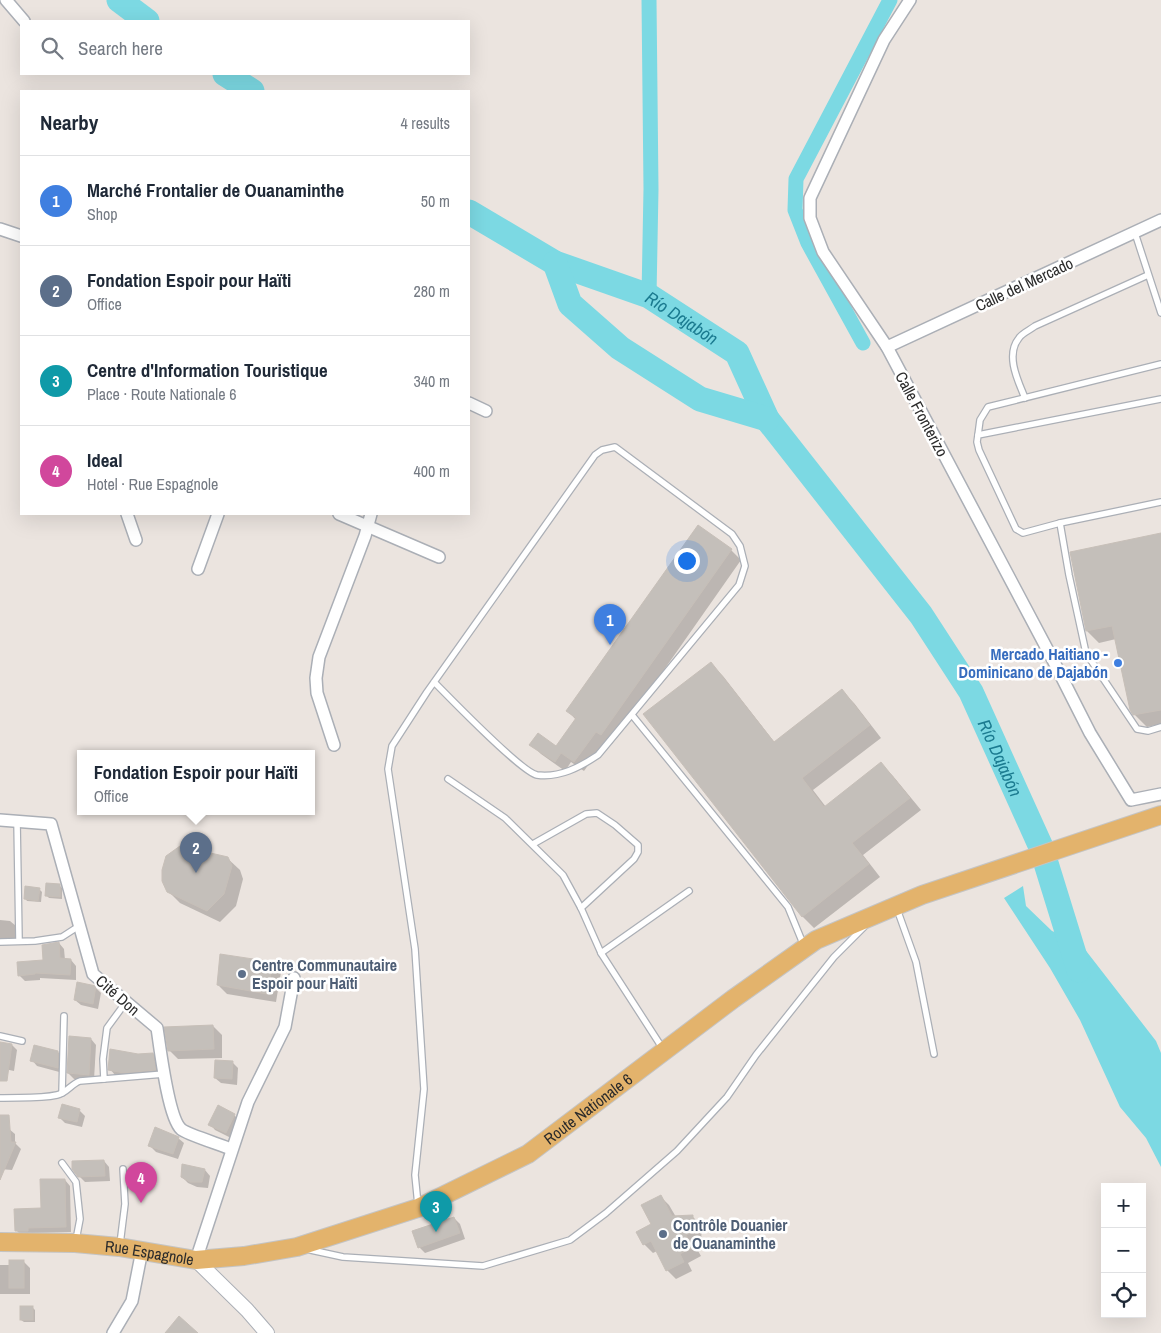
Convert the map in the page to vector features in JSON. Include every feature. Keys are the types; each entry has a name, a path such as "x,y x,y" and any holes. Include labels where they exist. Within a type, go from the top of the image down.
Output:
{"main road":[{"name":"Route Nationale 6","path":"196,1260 244,1256 297,1247 418,1208 528,1154 664,1051 816,940 922,895 1161,815"},
{"name":"Rue Espagnole","path":"0,1242 76,1242 142,1250 196,1260"}],"street":[{"path":"6,0 23,20"},
{"name":"Calle Fronterizo","path":"910,0 884,40 810,198 810,218 824,252 887,348 1090,733 1131,800 1161,794"},
{"name":"Calle del Mercado","path":"887,348 1161,220"},
{"path":"0,229 20,236"},
{"path":"470,403 486,411"},
{"path":"127,515 136,540"},
{"path":"198,569 218,515"},
{"path":"341,515 439,557"},
{"path":"334,745 317,693 316,678 319,657 371,515"},
{"name":"Cité Don","path":"0,820 51,824 94,974 157,1028 164,1074 174,1119 181,1129 231,1149"},
{"path":"196,1260 248,1102 285,1027 294,978"},
{"path":"113,1333 132,1301 142,1250"},
{"name":"Rue Espagnole","path":"196,1260 267,1333"}],"lane":[{"path":"1135,233 1161,313"},
{"path":"1024,398 1013,359 1019,337 1035,326 1148,275"},
{"path":"1161,364 988,407 980,420 977,442 1016,529 1022,533 1161,502"},
{"path":"978,435 1161,399"},
{"path":"418,1208 415,1175 424,1089 415,949 388,769 392,746 434,682 595,455 602,450 615,448 732,534 740,546 745,566 739,585 598,755 580,768 556,775 535,775 510,756 434,682"},
{"path":"1060,523 1068,574 1086,653 1137,729 1161,728"},
{"path":"632,715 788,907 805,948"},
{"path":"448,779 505,818 563,875 581,908 601,953 664,1051"},
{"path":"533,844 586,814 597,814 615,825 638,845 638,852 634,859 581,908"},
{"path":"17,821 19,940"},
{"path":"601,953 689,891"},
{"path":"896,907 916,962 934,1054"},
{"path":"297,1247 343,1257 483,1266 570,1240 606,1213 677,1151 727,1097 756,1055 834,957 873,917"},
{"path":"0,942 34,941 62,937 80,926"},
{"path":"104,1079 103,1059 107,1028 126,1002"},
{"path":"62,1093 64,1016"},
{"path":"0,1036 22,1041"},
{"path":"0,1098 58,1095 67,1091 74,1083 164,1074"},
{"path":"62,1163 76,1182 80,1219 76,1242"},
{"path":"119,1247 125,1204 124,1169"}],"water":[{"path":"1023,886 1026,906 1052,931 1080,943 1156,1041 1161,1053 1161,1167 1146,1138 1120,1107 1080,1020 1050,968 1004,898"}],"building":[{"path":"698,525 732,549 601,735 596,732 574,762 561,753 555,762 529,745 538,733 556,746 576,718 566,711"},
{"path":"1161,533 1161,710 1133,715 1130,710 1112,626 1086,631 1070,552"},
{"path":"711,662 774,742 842,689 870,725 802,778 824,807 881,762 910,798 852,843 869,864 802,917 643,714"},
{"path":"180,846 228,857 232,866 224,894 207,911 167,892 162,881 162,870 166,856"},
{"path":"46,883 60,884 60,897 45,896"},
{"path":"25,886 40,888 38,901 24,899"},
{"path":"59,942 60,958 71,959 70,975 35,973 18,976 17,962 43,960 42,945"},
{"path":"220,954 273,962 267,994 217,985"},
{"path":"77,982 96,986 93,1004 74,1000"},
{"path":"213,1025 214,1049 168,1051 164,1027"},
{"path":"69,1036 91,1038 89,1075 67,1073"},
{"path":"0,1042 12,1044 7,1081 0,1081"},
{"path":"34,1045 58,1051 58,1068 30,1061"},
{"path":"110,1049 138,1054 153,1053 156,1070 124,1073 108,1070"},
{"path":"215,1060 233,1061 232,1079 214,1078"},
{"path":"62,1104 80,1109 77,1122 58,1118"},
{"path":"218,1105 235,1114 226,1133 208,1125"},
{"path":"0,1115 9,1115 11,1142 16,1142 0,1180"},
{"path":"155,1127 179,1137 173,1154 148,1146"},
{"path":"104,1160 105,1176 78,1177 72,1169 72,1161"},
{"path":"182,1164 205,1169 202,1182 190,1182 181,1177"},
{"path":"40,1179 65,1179 66,1227 28,1228 28,1231 15,1231 14,1209 41,1208"},
{"name":"Contrôle Douanier de Ouanaminthe","path":"661,1195 672,1216 693,1215 693,1232 686,1235 693,1247 680,1254 684,1262 666,1271 651,1241 643,1245 636,1232 651,1224 641,1205"},
{"path":"454,1217 460,1233 418,1248 412,1231"},
{"path":"9,1260 24,1260 24,1288 9,1288"},
{"path":"20,1306 33,1306 33,1320 20,1320"},
{"path":"179,1316 198,1333 165,1333"}],"waterway":[{"name":"Río Dajabón","path":"119,0 146,20"},
{"path":"649,0 651,189 649,296"},
{"path":"863,343 808,243 795,210 796,179 890,0"},
{"name":"Río Dajabón","path":"227,75 250,90"},
{"name":"Río Dajabón","path":"470,213 555,263 649,296 737,353 767,419 921,615 971,692 1041,847 1079,970"},
{"name":"Río Dajabón","path":"555,263 570,304 620,348 700,399 767,419"}],"place":[{"name":"Marché Frontalier de Ouanaminthe","path":"610,645"},
{"name":"Mercado Haitiano - Dominicano de Dajabón","path":"1118,663"},
{"name":"Fondation Espoir pour Haïti","path":"196,873"},
{"name":"Centre Communautaire Espoir pour Haïti","path":"242,974"},
{"name":"Ideal","path":"141,1203"},
{"name":"Centre d'Information Touristique","path":"436,1232"},
{"name":"Contrôle Douanier de Ouanaminthe","path":"663,1234"}]}
